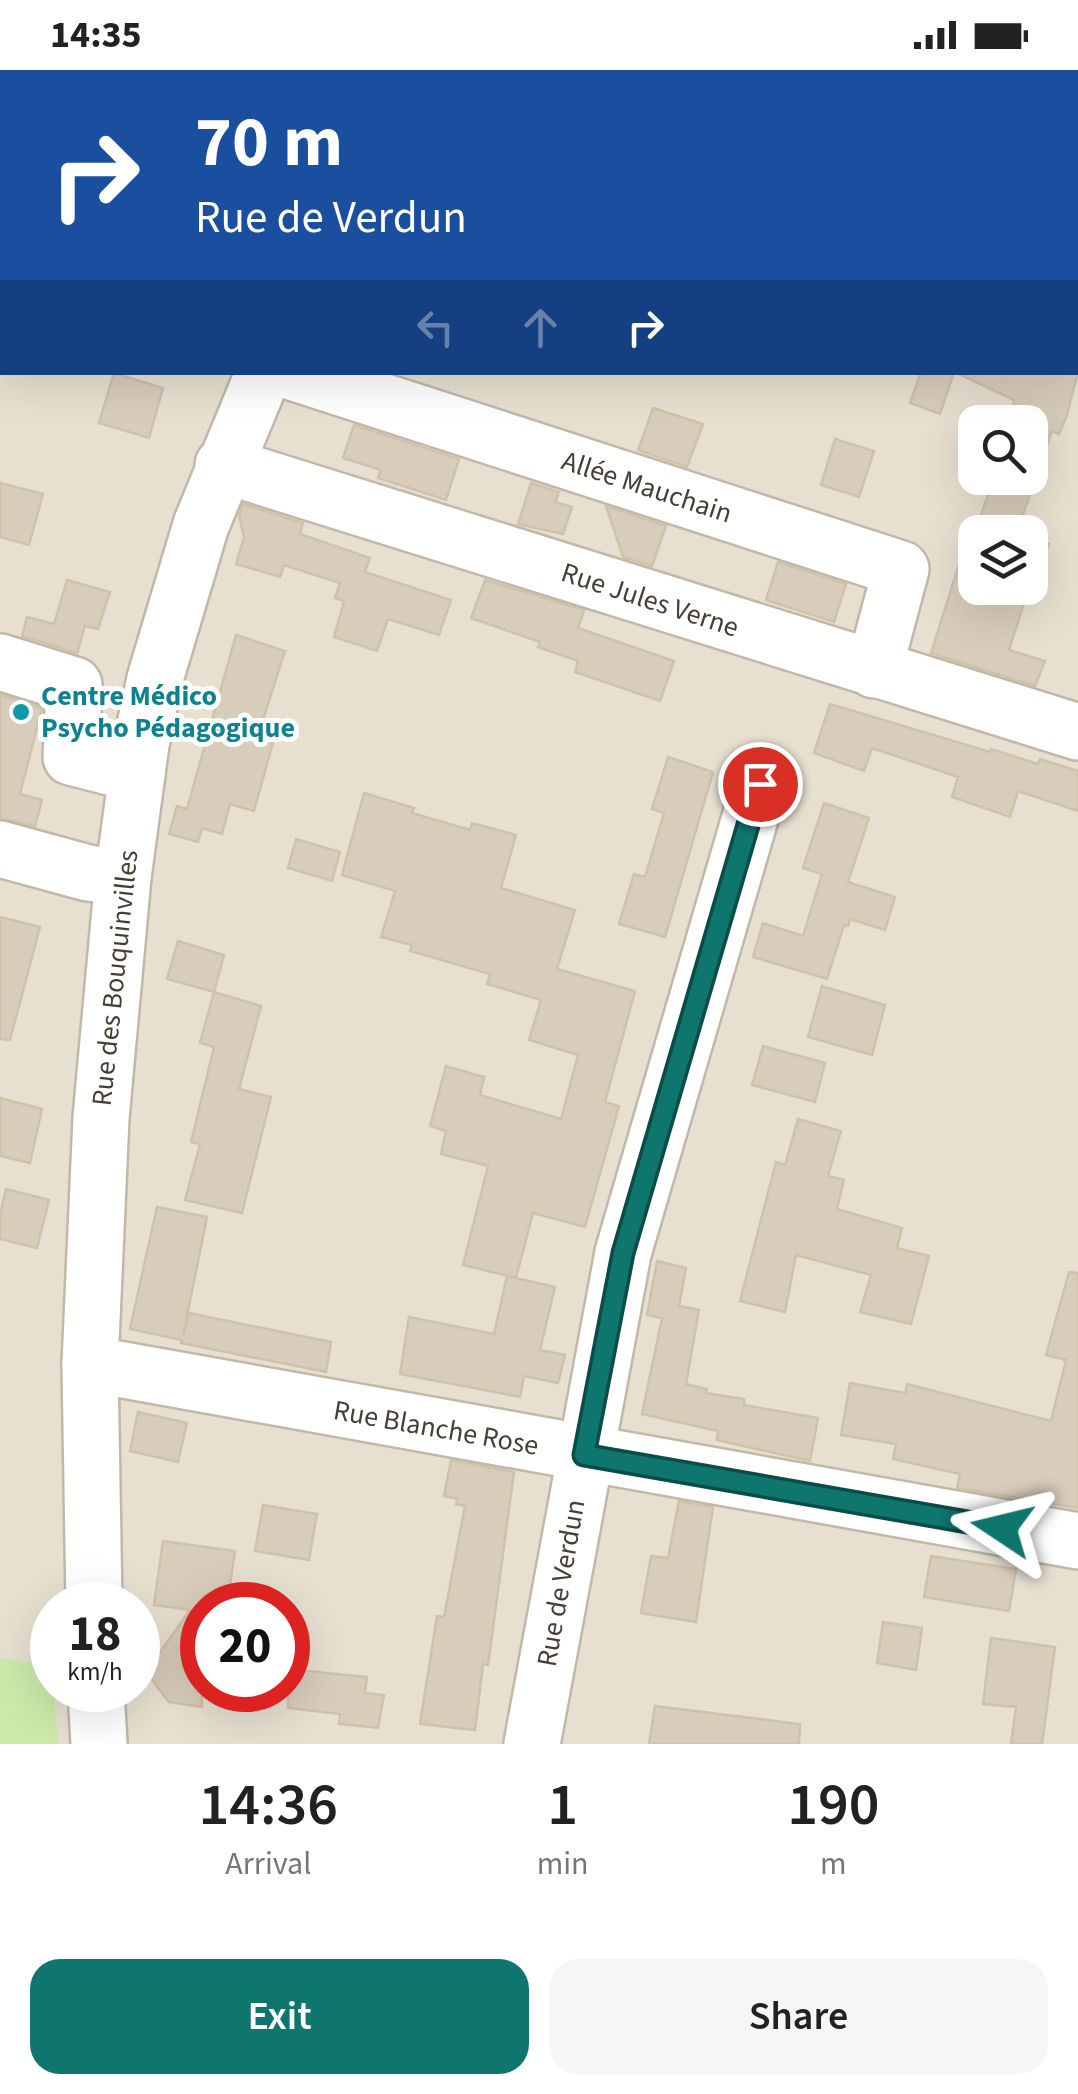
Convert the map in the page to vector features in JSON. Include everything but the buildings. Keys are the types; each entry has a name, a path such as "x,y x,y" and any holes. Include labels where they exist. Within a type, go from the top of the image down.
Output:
{"street":[{"name":"Rue des Bouquinvilles","path":"94,1582 90,1364 101,1118 123,876 137,774 155,679 201,525 263,375"},
{"name":"Allée Mauchain","path":"301,375 901,569 874,670"},
{"name":"Rue Jules Verne","path":"224,465 1078,732"},
{"path":"0,662 74,686 71,757 137,774"},
{"name":"Rue de Verdun","path":"532,1744 623,1253 760,784"},
{"path":"0,850 88,873 123,876"},
{"name":"Rue Blanche Rose","path":"90,1364 1078,1542"},
{"path":"98,1712 100,1744"}],"shaded area":[{"path":"0,375 1078,375 1078,1744 0,1744"}],"green space":[{"path":"0,1658 30,1663 30,1712 56,1712 58,1744 0,1744"}],"place":[{"name":"Centre Médico Psycho Pédagogique","path":"21,712"}],"route":[{"path":"760,784 623,1253 584,1455 1002,1528"}]}
